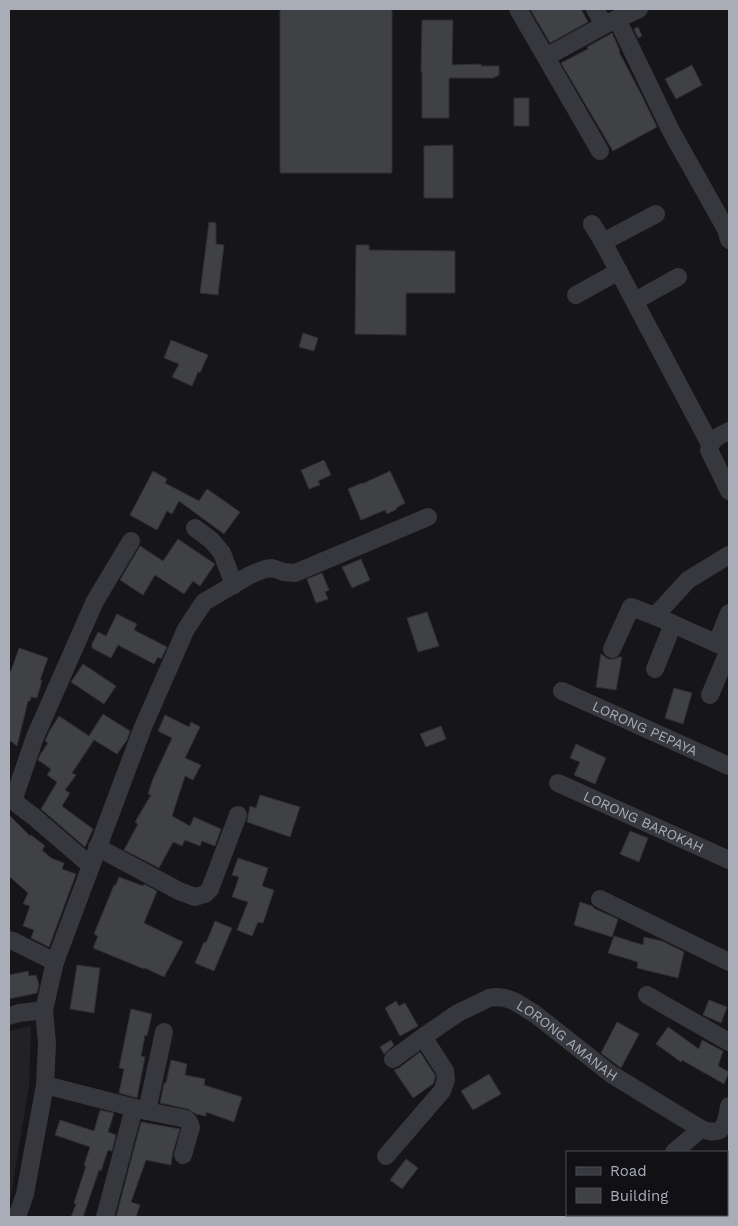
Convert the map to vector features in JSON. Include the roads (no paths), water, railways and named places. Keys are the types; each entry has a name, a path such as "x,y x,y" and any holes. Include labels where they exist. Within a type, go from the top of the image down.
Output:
{"street":[{"path":"518,9 600,150"},
{"path":"595,9 611,22 726,229 729,240"},
{"path":"546,57 639,9"},
{"path":"603,242 656,214"},
{"path":"592,224 710,444"},
{"path":"576,295 618,271"},
{"path":"635,301 678,278"},
{"path":"729,431 714,439 710,444 709,450 729,491"},
{"path":"17,1217 25,1194 45,1086 47,1043 44,1010 55,962 144,727 186,629 204,602 257,572 272,568 295,573 428,516"},
{"path":"195,528 211,540 222,553 234,585"},
{"path":"91,866 11,799 35,737 95,601 131,541"},
{"path":"655,616 688,580 729,555"},
{"path":"612,650 631,608 655,616 725,647"},
{"path":"710,695 725,647 729,613"},
{"path":"655,669 673,624"},
{"name":"LORONG PEPAYA","path":"562,691 729,766"},
{"name":"LORONG BAROKAH","path":"558,783 729,860"},
{"path":"97,847 179,891 195,897 205,894 210,889 238,815"},
{"path":"600,899 729,962"},
{"path":"9,940 55,962"},
{"path":"647,995 729,1042"},
{"name":"LORONG AMANAH","path":"393,1059 458,1013 489,998 505,998 514,1001 535,1014 611,1074 701,1130"},
{"path":"9,1016 44,1010"},
{"path":"105,1217 164,1032"},
{"path":"386,1156 442,1091 446,1080 445,1071 423,1036"},
{"path":"45,1086 186,1119 191,1127 183,1155"},
{"path":"675,1151 701,1130 712,1133 721,1129 726,1122 729,1106"}]}
